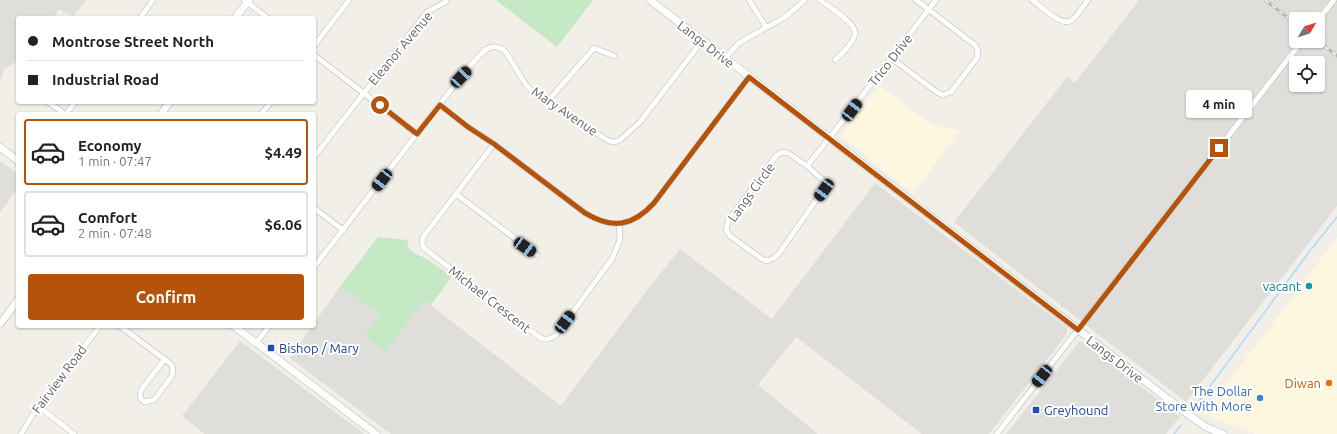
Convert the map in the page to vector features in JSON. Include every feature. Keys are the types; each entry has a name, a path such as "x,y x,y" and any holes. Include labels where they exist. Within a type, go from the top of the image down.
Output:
{"street":[{"path":"141,16 153,0"},
{"path":"316,43 350,0"},
{"name":"Eleanor Avenue","path":"316,154 427,12 447,0"},
{"name":"Langs Drive","path":"650,0 1185,412 1206,427 1223,434"},
{"path":"749,0 766,27"},
{"path":"725,58 739,43 791,13 805,0"},
{"path":"820,0 853,26 856,32 854,38 842,54 835,60"},
{"path":"892,58 938,93 943,95 950,92 978,58 978,50 975,45 916,0"},
{"name":"Trico Drive","path":"829,138 936,0"},
{"path":"1032,0 1060,22 1067,23 1072,20 1088,0"},
{"path":"1324,12 1334,0"},
{"path":"236,16 247,1 266,16"},
{"name":"Mary Avenue","path":"316,264 461,77 488,48 495,46 505,51 526,85 535,94 610,141 616,142 640,122 702,41"},
{"path":"547,102 594,48 614,56"},
{"path":"997,434 1297,48"},
{"path":"316,56 417,134"},
{"path":"440,105 585,213 600,222 619,224 638,218 654,203 749,77"},
{"path":"51,104 62,112"},
{"path":"67,112 73,104"},
{"path":"263,112 269,104"},
{"path":"807,166 829,138"},
{"name":"Michael Crescent","path":"494,144 423,237 422,243 424,248 543,340 548,340 556,335 612,259 620,240 619,224"},
{"path":"0,147 16,159"},
{"name":"Langs Circle","path":"782,152 788,153 807,166 824,181 826,186 780,252 774,258 767,261 762,259 730,236 726,230 728,221 776,156 782,152"},
{"path":"456,194 537,255"},
{"path":"316,210 343,230"},
{"path":"0,324 16,303"},
{"name":"Fairview Road","path":"21,434 38,406 98,328"},
{"path":"123,328 172,365 172,376 154,400 145,402 141,399 141,390 164,360"},
{"path":"237,328 376,434"},
{"path":"256,343 267,328"},
{"path":"38,406 74,434"}],"shaded area":[{"path":"0,0 86,0 74,16 59,9 55,16 16,16 16,62 5,68 0,81"},
{"path":"1139,0 1337,0 1337,206 1186,402 954,222 1067,77 1075,83"},
{"path":"879,85 932,125 959,131 913,194 841,136"},
{"path":"0,161 16,173 16,190 0,213"},
{"path":"875,183 1067,328 1067,334 989,434 922,434 796,337 758,385 818,434 391,434 290,358 311,328 316,328 316,320 340,287 380,315 424,300 561,406 644,294 680,249 772,319"},
{"path":"1337,237 1337,434 1256,434 1203,414 1281,313"},
{"path":"240,341 364,434 205,434 182,416"},
{"path":"1080,341 1180,416 1166,434 1006,434"}],"green space":[{"path":"496,0 593,0 557,47"},
{"path":"378,237 407,240 409,249 414,253 423,257 452,276 431,305 424,300 385,352 365,335 380,315 340,287"}],"waterway":[{"path":"1194,408 1309,252 1337,217"},
{"path":"1174,434 1181,425"}],"railway":[{"path":"1265,0 1289,19"},
{"path":"1325,47 1337,56"}],"place":[{"name":"vacant","path":"1309,286"},
{"name":"Bishop / Mary","path":"271,348"},
{"name":"Diwan","path":"1329,383"},
{"name":"The Dollar Store With More","path":"1260,398"},
{"name":"Greyhound","path":"1036,410"}],"route":[{"path":"380,105 417,134 440,105 585,213 600,222 619,224 638,218 648,210 749,77 1078,330 1219,148"}]}
